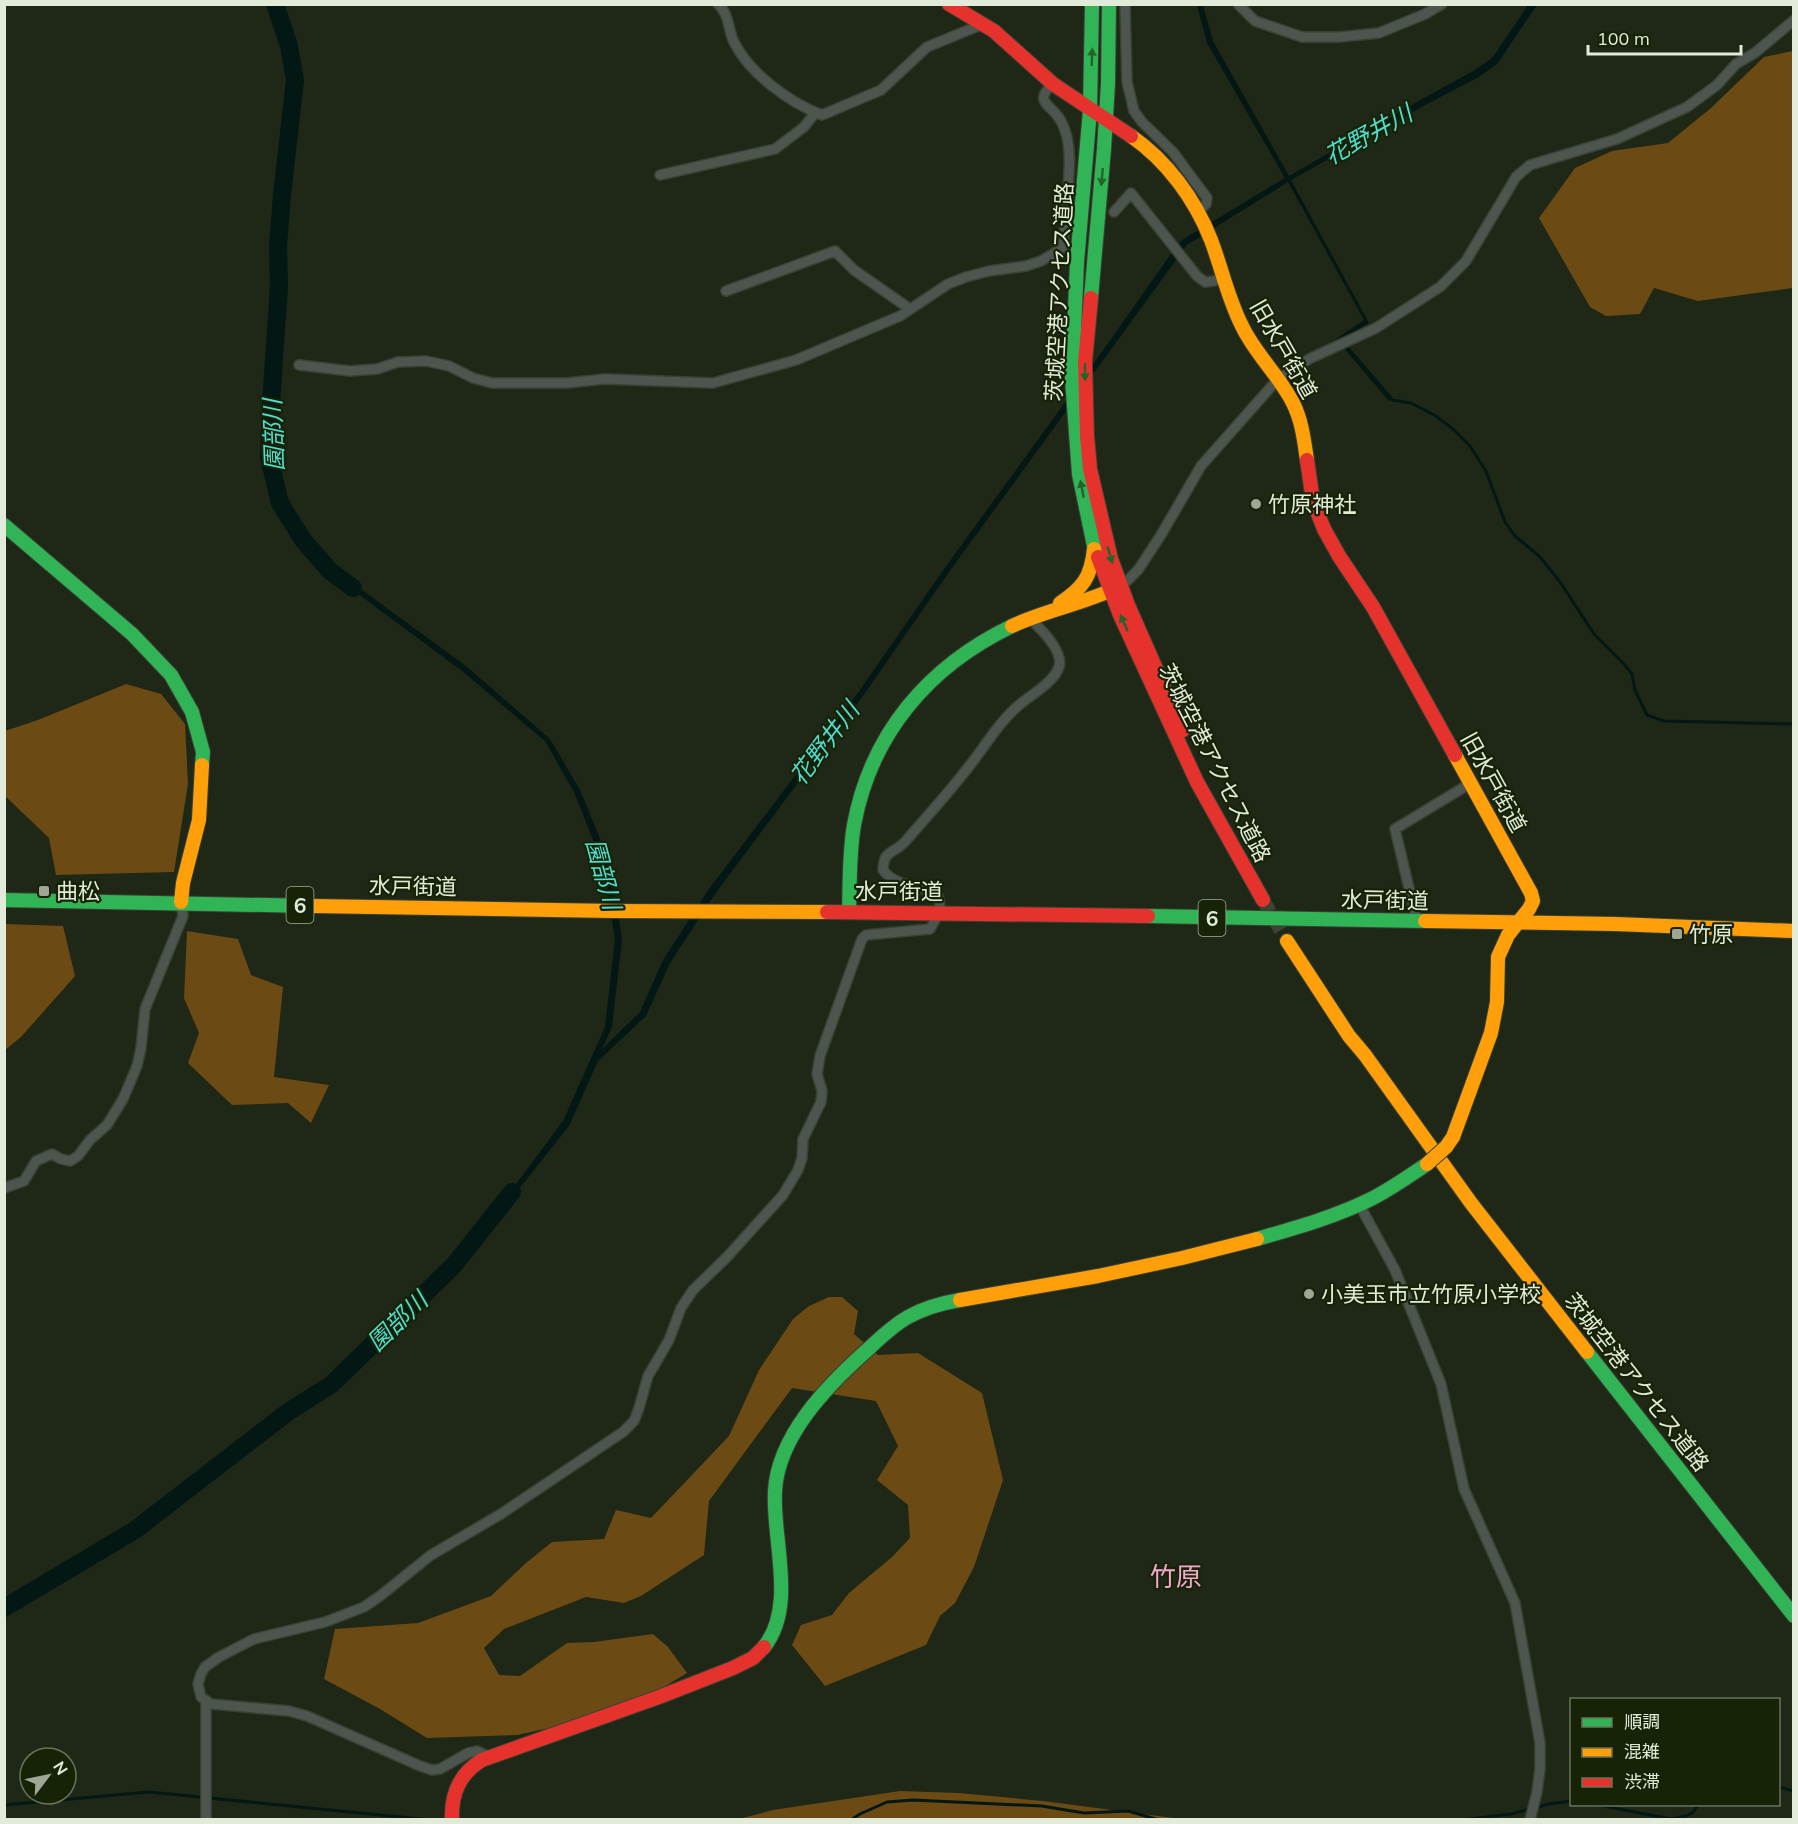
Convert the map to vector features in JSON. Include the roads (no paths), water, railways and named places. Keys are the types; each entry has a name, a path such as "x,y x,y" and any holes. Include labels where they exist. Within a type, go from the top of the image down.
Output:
{"main road":[{"name":"旧水戸街道","path":"949,4 1006,40 1052,84 1136,139 1170,170 1201,217 1211,238 1242,328 1292,400 1298,414 1310,486 1319,516 1344,562 1373,607 1531,893 1533,901 1506,939 1498,957 1497,1002 1491,1033 1453,1137 1446,1147 1427,1164 1395,1185 1359,1204"},
{"name":"茨城空港アクセス道路","path":"1092,4 1090,110 1077,262 1072,379 1079,474 1094,546 1115,589 1197,782 1267,900"},
{"name":"茨城空港アクセス道路","path":"1109,4 1106,119 1085,362 1085,411 1093,480 1115,589"},
{"path":"4,525 132,634 171,675 192,712 203,752 199,820 183,883 182,902"},
{"path":"1048,611 1074,594 1087,581 1093,561 1094,546"},
{"path":"849,912 852,844 856,816 870,770 890,730 924,685 971,647 1029,618 1115,589"},
{"name":"水戸街道","path":"4,900 632,911 939,912 1519,922 1794,931"},
{"name":"茨城空港アクセス道路","path":"1291,940 1349,1036 1471,1203 1794,1616"},
{"path":"452,1820 451,1800 456,1785 476,1764 561,1730 659,1698 728,1670 758,1655 769,1643 778,1620 780,1600 774,1495 778,1470 786,1448 832,1381 900,1322 921,1310 940,1305 1135,1269 1234,1245 1302,1225 1359,1204"}],"street":[{"path":"718,4 723,8 734,42 754,71 802,108 822,115 881,90 927,47 983,24"},
{"path":"1125,4 1127,82 1134,111 1173,152 1207,198 1201,217"},
{"path":"1238,4 1255,21 1302,37 1339,37 1379,33 1425,14 1442,4"},
{"path":"1115,589 1138,570 1201,466 1278,380 1309,359 1376,328 1440,287 1466,261 1516,177 1530,165 1617,139 1687,107 1717,85 1736,64 1756,52 1794,20"},
{"path":"299,365 350,370 377,369 398,362 426,361 449,366 473,378 492,383 566,383 604,379 713,383 796,360 900,316 948,284 989,271 1026,266 1041,261 1063,248 1070,153 1067,134 1062,123 1043,100 1044,92 1052,84"},
{"path":"660,175 775,149 804,127 815,113"},
{"path":"1114,212 1131,192 1197,276 1205,282 1214,281 1223,276"},
{"path":"726,291 835,251 854,270 910,309"},
{"path":"492,1758 477,1751 468,1753 440,1769 420,1767 307,1716 289,1711 211,1704 201,1697 198,1684 205,1667 254,1639 325,1622 364,1607 431,1555 501,1514 623,1432 634,1421 648,1376 669,1340 681,1308 693,1290 727,1257 783,1195 798,1170 802,1158 803,1139 821,1102 822,1091 817,1074 820,1056 861,939 866,935 930,929 939,912 941,902 936,892 898,882 889,877 883,870 884,860 889,852 901,846 910,836 1012,711 1054,676 1060,665 1059,656 1047,636 1029,618"},
{"path":"1417,922 1395,829 1471,783"},
{"path":"4,1188 24,1181 36,1161 52,1154 70,1161 78,1156 112,1117 123,1099 137,1066 145,1009 183,916 182,902"},
{"path":"1359,1204 1395,1270 1441,1384 1464,1489 1515,1603 1540,1743 1540,1769 1530,1820"},
{"path":"206,1700 206,1820"}],"water":[{"name":"花野井川","path":"1197,5 1203,5 1213,41 1289,176 1475,70 1493,57 1528,5 1537,5 1498,63 1479,77 1291,180 1369,323 1342,339 1393,398 1389,401 1336,339 1364,320 1288,182 1187,245 949,572 865,693 715,894 670,963 646,1016 598,1061 569,1126 457,1267 563,1121 605,1027 615,939 603,865 574,792 545,741 462,671 334,576 332,568 466,666 550,739 580,790 610,863 622,939 612,1027 602,1049 640,1012 663,960 709,889 860,690 944,569 1182,240 1285,178 1207,43"}],"waterway":[{"name":"園部川","path":"275,4 289,46 295,80 278,246 279,286 269,458 280,503 303,540 330,571 353,588"},
{"path":"1390,397 1392,400 1411,403 1436,416 1470,446 1486,471 1505,522 1515,536 1539,556 1558,579 1594,634 1632,674 1635,690 1647,715 1664,721 1794,724"},
{"name":"園部川","path":"4,1608 135,1530 288,1412 332,1384 454,1265 512,1192"},
{"path":"1780,1788 1794,1791"},
{"path":"4,1805 149,1792 431,1820"},
{"path":"851,1820 887,1802 913,1800 1042,1806 1084,1813 1128,1811 1159,1820"},
{"path":"1460,1820 1511,1814 1570,1801"},
{"path":"1604,1806 1671,1819 1686,1816 1697,1806"}],"tunnel":[{"path":"1263,900 1287,941"}],"place":[{"name":"竹原神社","path":"1256,504"},
{"name":"曲松","path":"44,891"},
{"name":"竹原","path":"1677,934"},
{"name":"小美玉市立竹原小学校","path":"1309,1294"}],"district":[{"name":"竹原","path":"1176,1576"}]}
